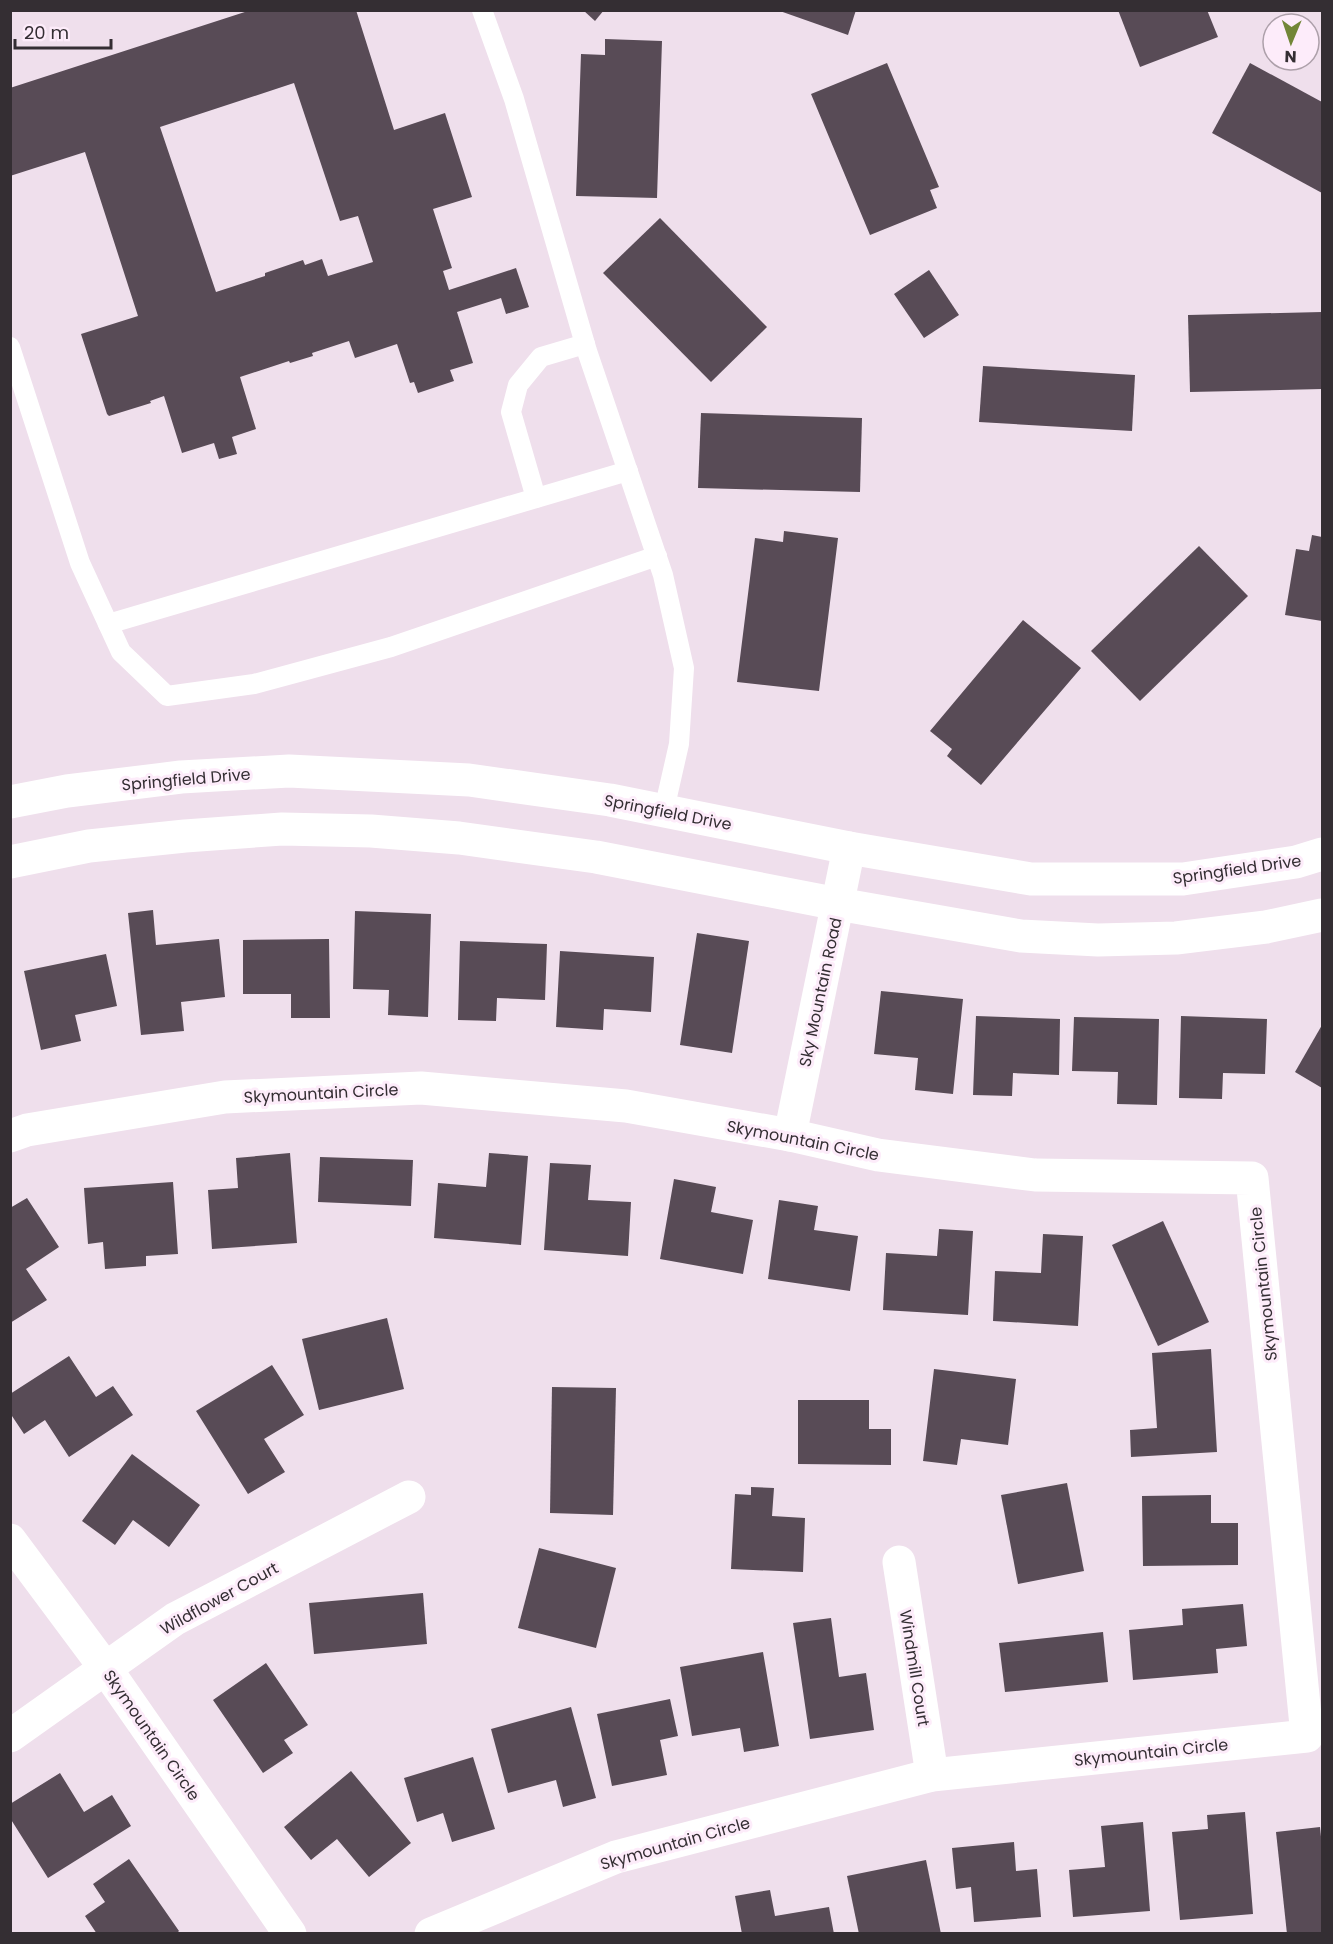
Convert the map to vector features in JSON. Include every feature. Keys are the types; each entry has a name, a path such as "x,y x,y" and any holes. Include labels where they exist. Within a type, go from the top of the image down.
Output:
{"street":[{"name":"Springfield Drive","path":"10,802 67,791 181,777 289,771 469,780 610,800 849,848 1031,879 1183,879 1296,862 1323,854"},
{"path":"10,862 89,846 185,836 282,829 371,831 459,838 596,857 838,904 1021,936 1098,940 1176,938 1266,927 1323,915"},
{"name":"Sky Mountain Road","path":"790,1135 849,848"},
{"name":"Skymountain Circle","path":"10,1136 27,1130 225,1097 421,1088 626,1106 790,1135 878,1155 1035,1174 1252,1178 1307,1736 932,1775 616,1857 431,1934"},
{"name":"Wildflower Court","path":"10,1736 175,1619 409,1497"},
{"name":"Skymountain Circle","path":"10,1540 106,1668 290,1934"},
{"name":"Windmill Court","path":"899,1562 932,1775"}],"lane":[{"path":"482,10 514,99 585,344 663,575 684,668 679,744 664,810"},
{"path":"536,498 512,412 518,385 541,357 585,344"},
{"path":"10,347 80,563 121,651 167,696 254,684 391,646 657,556"},
{"path":"108,624 628,471"}],"building":[{"path":"251,10 356,10 394,130 445,113 472,197 433,209 452,268 443,271 449,290 516,268 529,307 506,314 501,298 457,312 473,363 450,370 454,381 418,393 414,382 410,383 397,344 355,358 349,341 312,353 313,356 290,363 289,361 240,377 256,429 232,437 237,454 219,459 214,443 182,453 164,396 150,401 151,403 109,416 107,414 81,334 138,316 85,152 10,176 10,88","holes":["294,83 340,221 358,216 373,262 328,276 322,259 305,265 303,260 265,273 265,276 216,292 160,127"]},
{"path":"583,10 604,10 595,21"},
{"path":"777,10 856,10 848,35"},
{"path":"1118,10 1207,10 1218,37 1140,67"},
{"path":"605,39 662,41 657,198 576,196 581,54 605,55"},
{"path":"887,63 939,187 930,190 937,208 870,235 811,94"},
{"path":"1250,63 1261,69 1261,72 1267,72 1322,102 1322,193 1212,133"},
{"path":"660,218 767,327 711,382 603,273"},
{"path":"929,270 959,315 924,338 894,294"},
{"path":"1322,312 1322,389 1190,392 1188,315"},
{"path":"983,366 1135,375 1132,431 979,422"},
{"path":"701,413 862,418 860,492 698,488"},
{"path":"784,531 838,538 819,691 737,682 755,538 783,542"},
{"path":"1312,535 1322,537 1322,621 1285,615 1296,549 1309,551"},
{"path":"1199,546 1248,596 1140,701 1091,651"},
{"path":"1023,620 1081,668 981,785 947,756 952,749 930,731"},
{"path":"153,910 156,945 219,939 225,997 181,1002 184,1031 141,1035 128,913"},
{"path":"355,911 431,914 428,1017 388,1015 389,990 353,989"},
{"path":"697,933 749,941 732,1053 680,1045"},
{"path":"329,939 330,1018 291,1018 291,994 243,994 243,940"},
{"path":"460,941 547,944 545,1000 497,998 496,1021 458,1020"},
{"path":"560,951 654,957 651,1012 604,1009 603,1030 556,1027"},
{"path":"106,954 117,1006 75,1015 81,1041 41,1050 24,971"},
{"path":"881,991 963,999 953,1094 915,1090 918,1058 874,1054"},
{"path":"976,1016 1060,1019 1059,1075 1013,1073 1012,1096 973,1095"},
{"path":"1181,1016 1267,1019 1265,1074 1223,1073 1222,1099 1179,1098"},
{"path":"1074,1017 1159,1019 1157,1105 1117,1104 1118,1072 1072,1071"},
{"path":"1322,1025 1322,1088 1295,1072"},
{"path":"290,1153 297,1243 212,1249 208,1190 238,1188 236,1158"},
{"path":"489,1153 528,1156 521,1245 434,1238 438,1183 486,1187"},
{"path":"320,1157 413,1160 411,1206 318,1202"},
{"path":"550,1163 591,1165 588,1200 631,1202 628,1256 544,1250"},
{"path":"674,1179 716,1187 711,1212 753,1220 743,1274 660,1259"},
{"path":"173,1182 178,1254 146,1256 146,1266 105,1269 103,1242 88,1244 84,1188"},
{"path":"27,1198 59,1247 26,1269 47,1300 10,1323 10,1208"},
{"path":"779,1200 818,1206 814,1230 858,1236 850,1291 768,1279"},
{"path":"1163,1221 1209,1322 1158,1346 1112,1245"},
{"path":"939,1229 973,1231 968,1315 883,1310 886,1253 937,1256"},
{"path":"1043,1234 1083,1236 1078,1326 993,1321 995,1271 1041,1273"},
{"path":"387,1318 404,1389 319,1410 302,1339"},
{"path":"1211,1349 1217,1452 1131,1457 1130,1430 1157,1428 1152,1353"},
{"path":"69,1356 96,1397 113,1386 133,1415 69,1457 45,1420 24,1434 10,1413 10,1394"},
{"path":"272,1365 304,1415 264,1439 285,1472 248,1494 196,1411"},
{"path":"934,1369 1016,1379 1008,1445 961,1439 957,1465 923,1461"},
{"path":"552,1387 616,1388 613,1515 550,1513"},
{"path":"798,1400 869,1400 869,1429 891,1429 891,1465 798,1464"},
{"path":"132,1454 200,1505 169,1547 133,1520 115,1545 82,1521"},
{"path":"1067,1483 1084,1571 1018,1584 1001,1495"},
{"path":"751,1487 774,1488 772,1516 805,1518 803,1572 731,1569 735,1494 751,1495"},
{"path":"1211,1495 1211,1523 1238,1523 1238,1565 1143,1566 1142,1496"},
{"path":"539,1548 616,1568 596,1648 518,1628"},
{"path":"423,1593 427,1644 314,1654 309,1603"},
{"path":"1243,1604 1247,1646 1216,1649 1218,1673 1133,1680 1129,1630 1183,1625 1182,1609"},
{"path":"831,1618 839,1677 866,1673 874,1730 810,1739 793,1623"},
{"path":"1103,1632 1108,1682 1005,1692 999,1643"},
{"path":"763,1652 779,1746 744,1752 740,1728 692,1736 680,1667"},
{"path":"266,1663 308,1725 284,1740 293,1753 263,1773 213,1700"},
{"path":"670,1699 678,1736 660,1740 667,1775 612,1786 597,1714"},
{"path":"571,1707 596,1798 563,1807 556,1780 508,1793 491,1729"},
{"path":"473,1757 495,1829 452,1842 443,1813 417,1822 404,1778"},
{"path":"351,1771 411,1843 369,1877 337,1839 311,1860 284,1827"},
{"path":"60,1773 84,1812 112,1795 131,1826 48,1878 10,1818 10,1804"},
{"path":"1245,1812 1253,1914 1180,1920 1172,1832 1208,1829 1207,1815"},
{"path":"1143,1822 1150,1911 1073,1917 1069,1870 1105,1867 1101,1826"},
{"path":"1320,1827 1322,1934 1287,1934 1276,1832"},
{"path":"1014,1842 1016,1871 1037,1869 1041,1917 974,1922 971,1887 956,1889 952,1848"},
{"path":"129,1859 179,1931 176,1934 97,1934 85,1916 105,1902 93,1884"},
{"path":"926,1860 941,1934 859,1934 847,1876"},
{"path":"770,1890 775,1916 829,1907 834,1934 742,1934 735,1896"}]}
